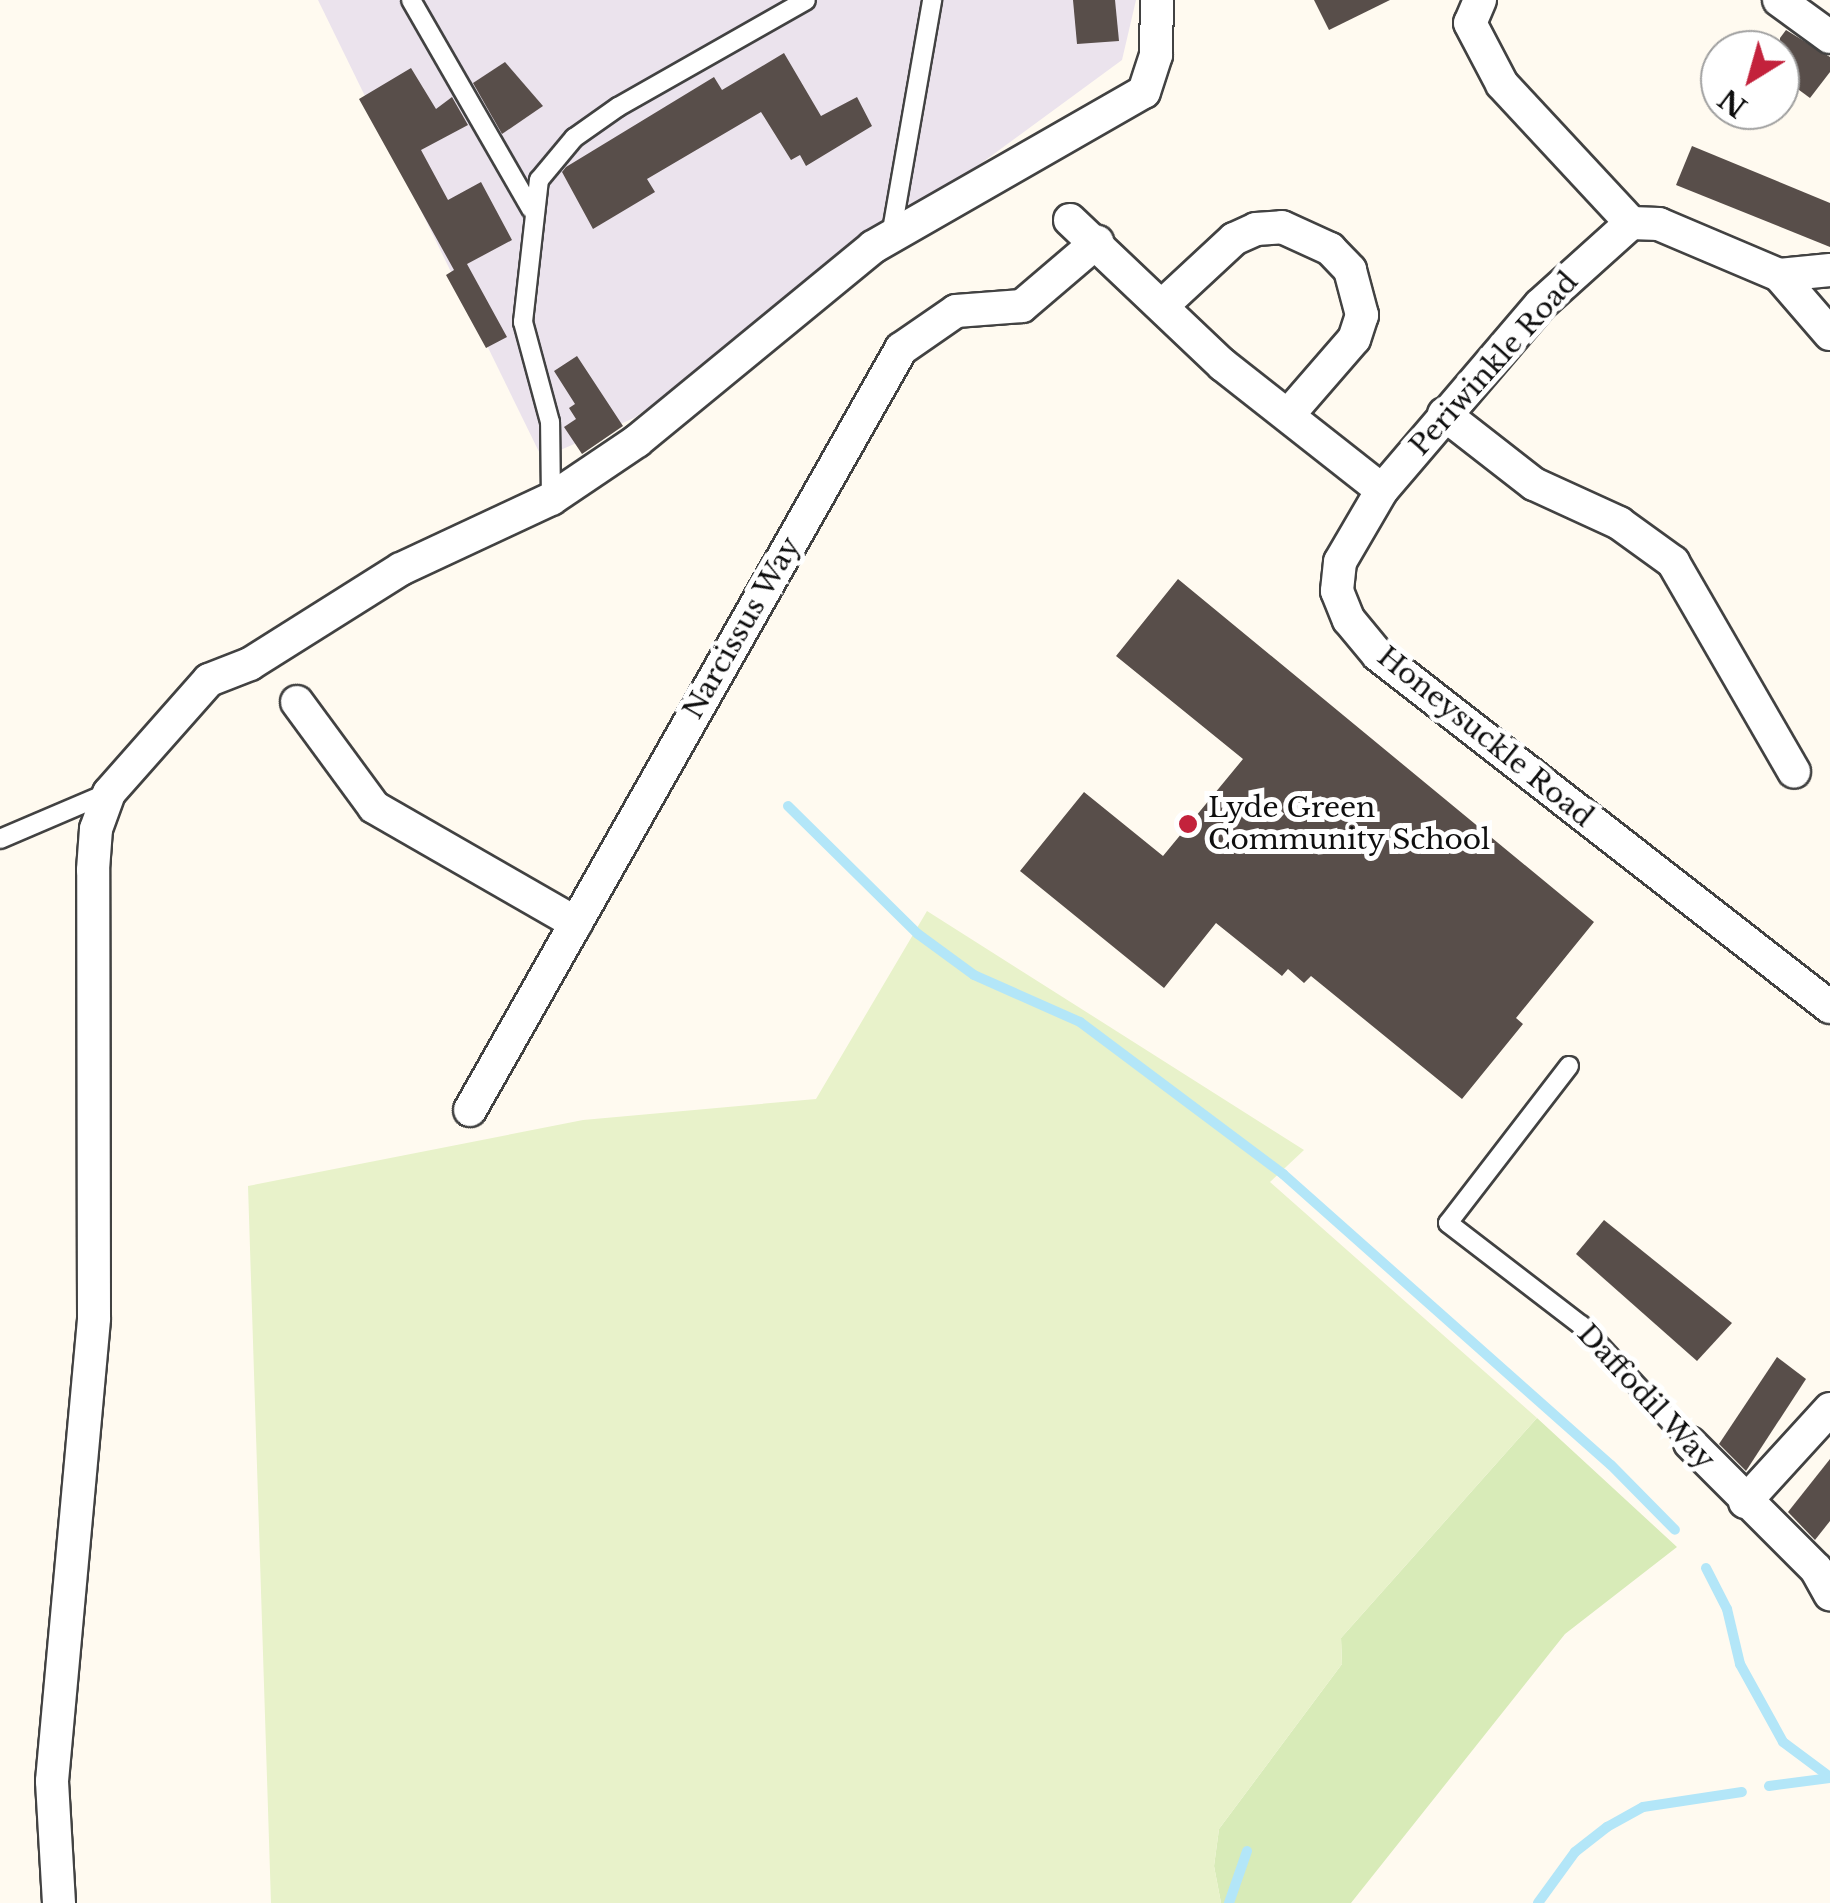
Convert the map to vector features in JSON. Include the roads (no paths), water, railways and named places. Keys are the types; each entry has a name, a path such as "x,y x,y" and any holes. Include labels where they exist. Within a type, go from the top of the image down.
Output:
{"street":[{"path":"60,1903 52,1781 94,1318 92,870 96,829 109,793 209,680 250,664 401,570 551,498 637,441 891,237 1144,92 1156,55 1156,0"},
{"path":"1480,0 1470,22 1479,51 1630,222 1659,224 1779,276 1830,334"},
{"path":"1779,0 1830,38"},
{"path":"1070,220 1223,364 1382,490"},
{"name":"Periwinkle Road","path":"1382,490 1540,305 1630,222"},
{"path":"1163,305 1234,239 1256,229 1306,234 1330,249 1350,270 1362,314 1354,339 1290,414"},
{"name":"Narcissus Way","path":"470,1110 901,349 956,312 1022,306 1097,242"},
{"path":"1779,276 1830,270"},
{"path":"1444,414 1534,484 1619,523 1673,562 1794,772"},
{"name":"Honeysuckle Road","path":"1382,490 1340,562 1337,591 1349,620 1378,655 1830,1007"},
{"path":"297,702 374,808 576,923"},
{"path":"1745,1502 1830,1410"},
{"name":"Daffodil Way","path":"1690,1442 1745,1502 1816,1569 1830,1594"}],"lane":[{"path":"411,0 531,210"},
{"path":"551,498 550,422 523,322 531,210 545,170 574,138 723,41 806,0"},
{"path":"891,237 932,0"},
{"path":"0,839 109,793"},
{"name":"Daffodil Way","path":"1569,1066 1448,1223 1581,1326 1690,1442"}],"waterway":[{"path":"788,806 918,934 974,975 1080,1022 1283,1174 1611,1465 1675,1530"},
{"path":"1706,1568 1727,1609 1740,1664 1783,1742 1830,1777"},
{"path":"1769,1786 1830,1778"},
{"path":"1538,1903 1575,1852 1607,1827 1643,1807 1742,1792"},
{"path":"1229,1903 1247,1851"}],"place":[{"name":"Lyde Green Community School","path":"1188,824"}]}
